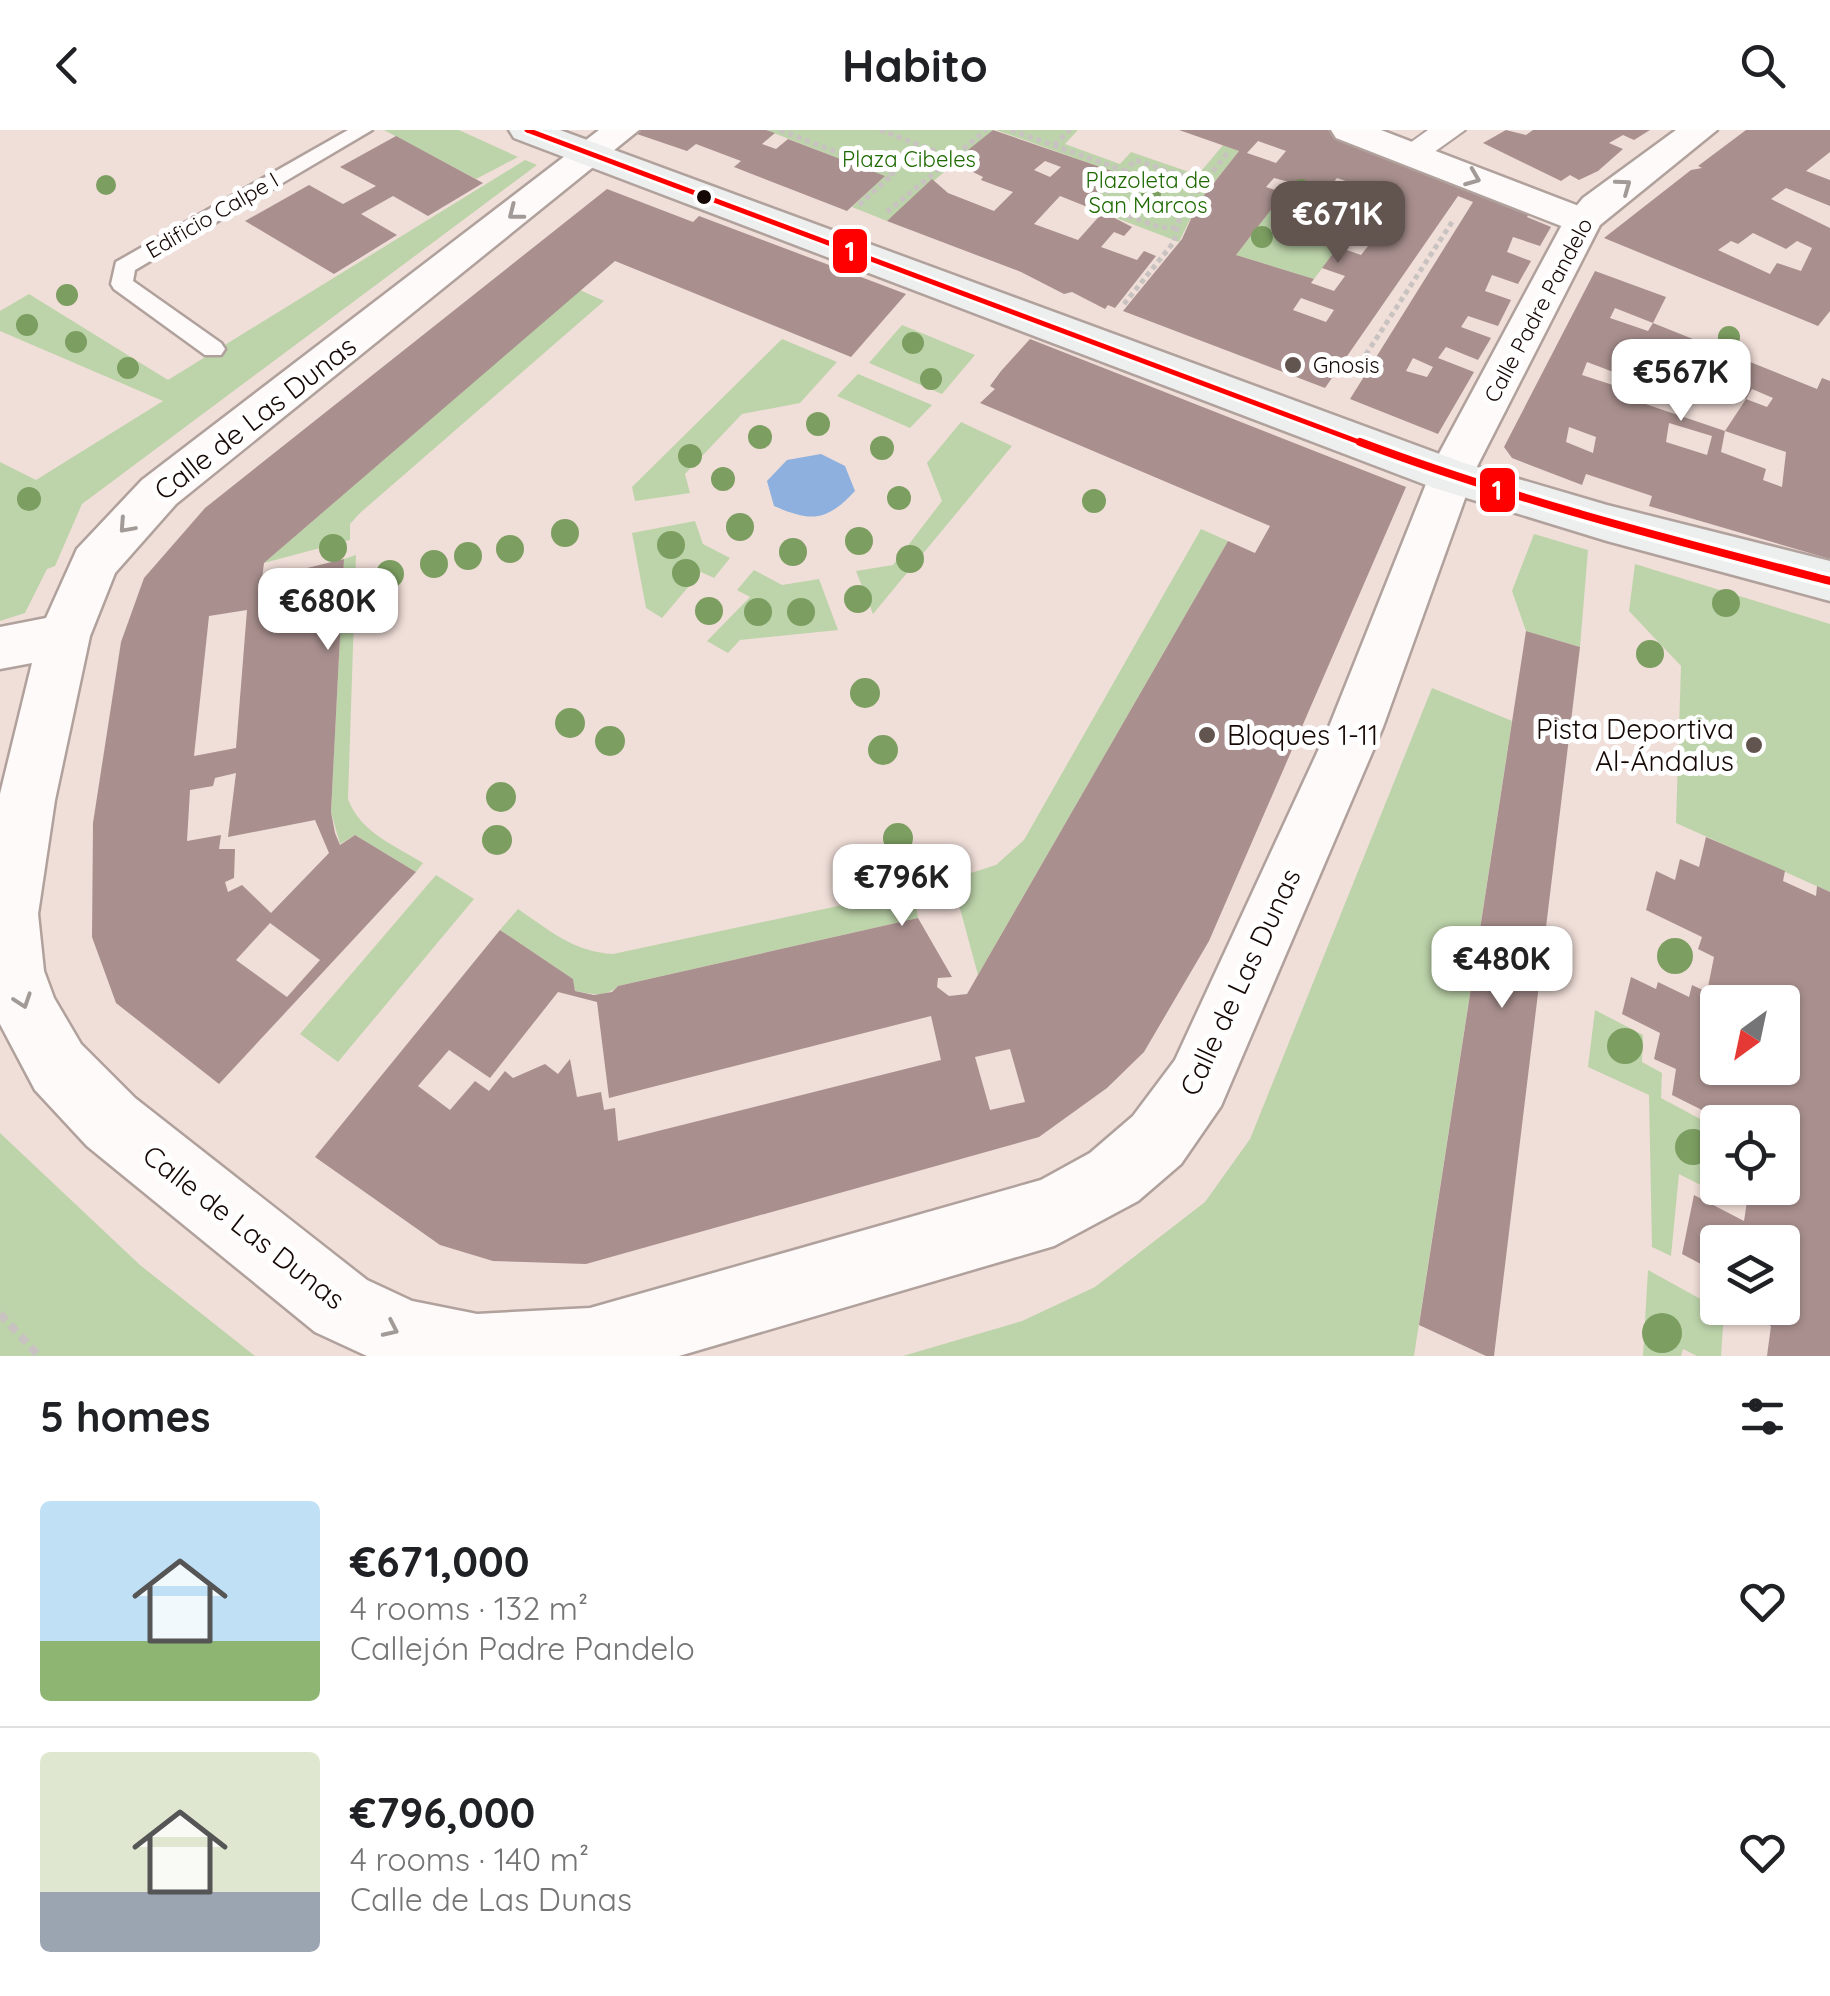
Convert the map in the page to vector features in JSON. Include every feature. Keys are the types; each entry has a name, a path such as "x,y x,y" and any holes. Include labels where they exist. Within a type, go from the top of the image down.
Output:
{"main road":[{"path":"527,130 606,142 1450,476 1606,524 1830,581"}],"street":[{"path":"1349,130 1583,221"},
{"path":"1412,154 1450,130"},
{"name":"Calle Padre Pandelo","path":"1450,476 1583,221 1596,206 1700,130"},
{"name":"Calle de Las Dunas","path":"606,142 159,492 94,564 64,636 13,809 8,914 13,970 28,1015 58,1067 111,1122 342,1306 408,1337 478,1351 590,1345 1054,1211 1114,1177 1157,1140 1198,1084 1356,727 1450,476"},
{"path":"0,648 64,636"}],"lane":[{"name":"Edificio Calpe I","path":"213,349 122,284 124,267 362,130"}],"path":[{"path":"780,130 893,174 859,206 872,211"},
{"path":"880,130 952,158"},
{"path":"884,216 986,130"},
{"path":"1011,130 1125,170"},
{"path":"1058,146 1070,130"},
{"path":"1115,315 1174,242 1180,212 1228,151"},
{"path":"1176,228 1096,204 1136,160 1202,182"},
{"path":"1361,362 1480,181"},
{"path":"0,1314 39,1356"}],"green space":[{"path":"384,130 459,130 518,157 476,179"},
{"name":"Plaza Cibeles","path":"766,130 993,130 887,221 852,207 884,176"},
{"name":"Plazoleta de San Marcos","path":"996,130 1078,130 1065,144 1120,164 1131,152 1198,175 1223,145 1239,151 1198,203 1179,242 1085,206 1114,172"},
{"path":"525,160 537,165 82,504 55,566 47,569 25,613 0,621 0,462 36,480 163,401 0,331 0,311 29,294 168,380"},
{"path":"1279,199 1355,225 1314,279 1236,255"},
{"path":"580,290 604,301 360,513 350,524 350,540 264,563"},
{"path":"902,325 975,355 942,394 869,363"},
{"path":"782,339 837,362 800,403 742,414 685,474 690,493 635,501 632,487"},
{"path":"858,374 932,405 910,428 837,396"},
{"path":"961,422 1012,446 873,614 856,571 893,565 942,501 927,463"},
{"path":"695,521 703,544 730,558 714,578 701,572 662,618 646,608 632,533"},
{"path":"1201,529 1228,541 978,975 952,879 996,865 1024,840"},
{"path":"1534,534 1588,550 1580,647 1526,631 1512,591"},
{"path":"356,555 348,799 369,829 423,863 416,872 355,835 340,844 331,812 344,559"},
{"name":"Pista Deportiva Al-Ándalus","path":"1635,564 1830,624 1830,892 1676,823 1681,666 1629,611"},
{"path":"754,570 782,585 819,579 838,630 740,640 728,653 707,641 750,597 737,590"},
{"path":"1432,688 1512,721 1414,1356 903,1356 1022,1321 1095,1287 1205,1202 1250,1139"},
{"path":"436,875 474,899 338,1062 300,1034"},
{"path":"913,890 918,918 618,986 603,994 575,991 573,979 500,930 518,909 574,944 613,954"},
{"path":"1595,1010 1643,1035 1642,1062 1662,1073 1661,1098 1700,1119 1700,1185 1679,1174 1671,1256 1652,1247 1649,1095 1588,1067"},
{"path":"0,1133 140,1265 255,1356 0,1356"},
{"path":"1648,1270 1700,1299 1700,1325 1723,1325 1721,1356 1697,1356 1683,1349 1681,1356 1643,1356"}],"water":[{"path":"821,454 845,466 855,491 835,509 817,516 798,515 774,506 767,481 787,460"}],"building":[{"path":"766,130 775,133 762,144 776,149 788,139 885,176 847,211 734,167 741,161 696,144 687,151 634,133"},
{"path":"993,130 1115,172 1085,206 1060,196 1034,224 1078,240 1103,212 1132,227 1124,236 1114,232 1101,247 1137,260 1144,251 1156,256 1115,308 1108,305 1105,309 1072,292 1064,294 1021,272 887,221 932,179 948,193 994,211 1013,192 981,180 983,177 953,162","holes":["1045,161 1061,167 1050,177 1034,170"]},
{"path":"1179,130 1328,130 1532,208 1527,217 1551,227 1540,246 1513,237 1507,252 1531,261 1518,284 1492,275 1485,291 1511,300 1498,326 1468,316 1461,327 1491,338 1478,360 1446,347 1438,358 1474,372 1438,434 1350,399 1473,202 1458,196 1325,388 1123,311 1182,239 1198,203 1239,151","holes":["1258,141 1286,151 1276,163 1247,153","1274,178 1326,192 1337,178 1395,203 1384,219 1364,212 1350,232 1372,241 1361,255 1338,247 1322,268 1345,276 1334,291 1311,283 1314,279 1236,255 1284,193 1266,187","1301,298 1334,310 1326,322 1293,310","1413,358 1433,367 1427,377 1406,371"]},
{"path":"1506,130 1526,135 1533,130 1650,130 1634,140 1623,135 1609,143 1623,149 1598,171 1579,180 1570,175 1561,181 1483,143"},
{"path":"1746,130 1830,130 1830,152 1806,171 1830,180 1830,206 1786,188 1771,199 1830,228 1830,311 1818,326 1604,238 1691,170 1702,168 1698,166","holes":["1753,233 1786,249 1797,241 1812,248 1801,271 1777,263 1770,274 1718,250 1731,241 1738,244"]},
{"path":"396,136 483,183 428,216 393,196 361,214 397,235 334,274 245,221 309,185 343,204 376,186 340,167"},
{"path":"607,189 693,222 699,216 906,294 851,357 615,261 264,563 262,579 344,559 331,812 335,833 340,845 355,835 416,872 219,1084 116,1003 92,937 93,823 121,642 144,578 205,508","holes":["247,610 236,748 194,756 209,616","236,773 228,837 315,820 329,853 271,913 242,885 228,892 225,882 234,878 235,849 219,849 221,835 187,841 190,790 213,786 215,778","270,923 320,960 287,997 236,960"]},
{"path":"1595,271 1666,297 1653,323 1817,389 1822,378 1830,381 1830,559 1649,506 1652,496 1586,474 1582,485 1512,458 1504,447","holes":["1615,308 1653,323 1648,331 1610,318","1637,348 1746,399 1725,431 1616,394 1619,387 1582,375 1587,362 1624,376","1752,389 1773,398 1767,407 1746,399","1669,423 1712,436 1707,455 1666,442","1569,427 1596,437 1593,453 1566,442","1725,431 1786,452 1782,487 1763,480 1766,469 1721,452"]},
{"name":"Bloques 1-11","path":"1030,339 1406,487 1209,941 1144,1052 1107,1088 1039,1137 586,1264 493,1261 440,1245 315,1157 500,930 573,979 575,991 594,995 612,992 618,986 918,918 952,977 938,978 937,987 949,996 967,994 1228,541 1255,553 1270,526 980,403 995,389 990,386","holes":["558,992 597,1002 609,1098 931,1016 941,1060 618,1141 615,1108 604,1110 601,1092 577,1097 570,1059 558,1074 545,1064 513,1078 505,1071 489,1091 475,1081 450,1110 418,1086 449,1050 490,1078","1010,1049 1025,1102 990,1110 975,1057"]},
{"path":"1526,631 1580,647 1494,1356 1486,1356 1419,1325"},
{"path":"1706,837 1785,871 1783,881 1816,896 1817,886 1830,892 1830,1356 1767,1356 1769,1325 1800,1325 1800,1225 1700,1225 1700,1264 1682,1254 1694,1195 1700,1198 1700,1205 1713,1205 1744,1221 1746,1205 1800,1205 1800,1105 1700,1105 1700,1109 1672,1095 1676,1069 1654,1059 1660,1033 1622,1014 1631,977 1656,989 1658,982 1689,997 1692,985 1700,989 1700,1085 1800,1085 1800,985 1708,985 1714,957 1698,949 1702,937 1646,910 1656,871 1675,880 1680,859 1699,867"}],"transit line":[{"name":"1","path":"527,130 1450,476 1607,523 1830,581"}],"place":[{"name":"Gnosis","path":"1293,365"},
{"name":"Bloques 1-11","path":"1207,735"},
{"name":"Pista Deportiva Al-Ándalus","path":"1754,745"}]}
